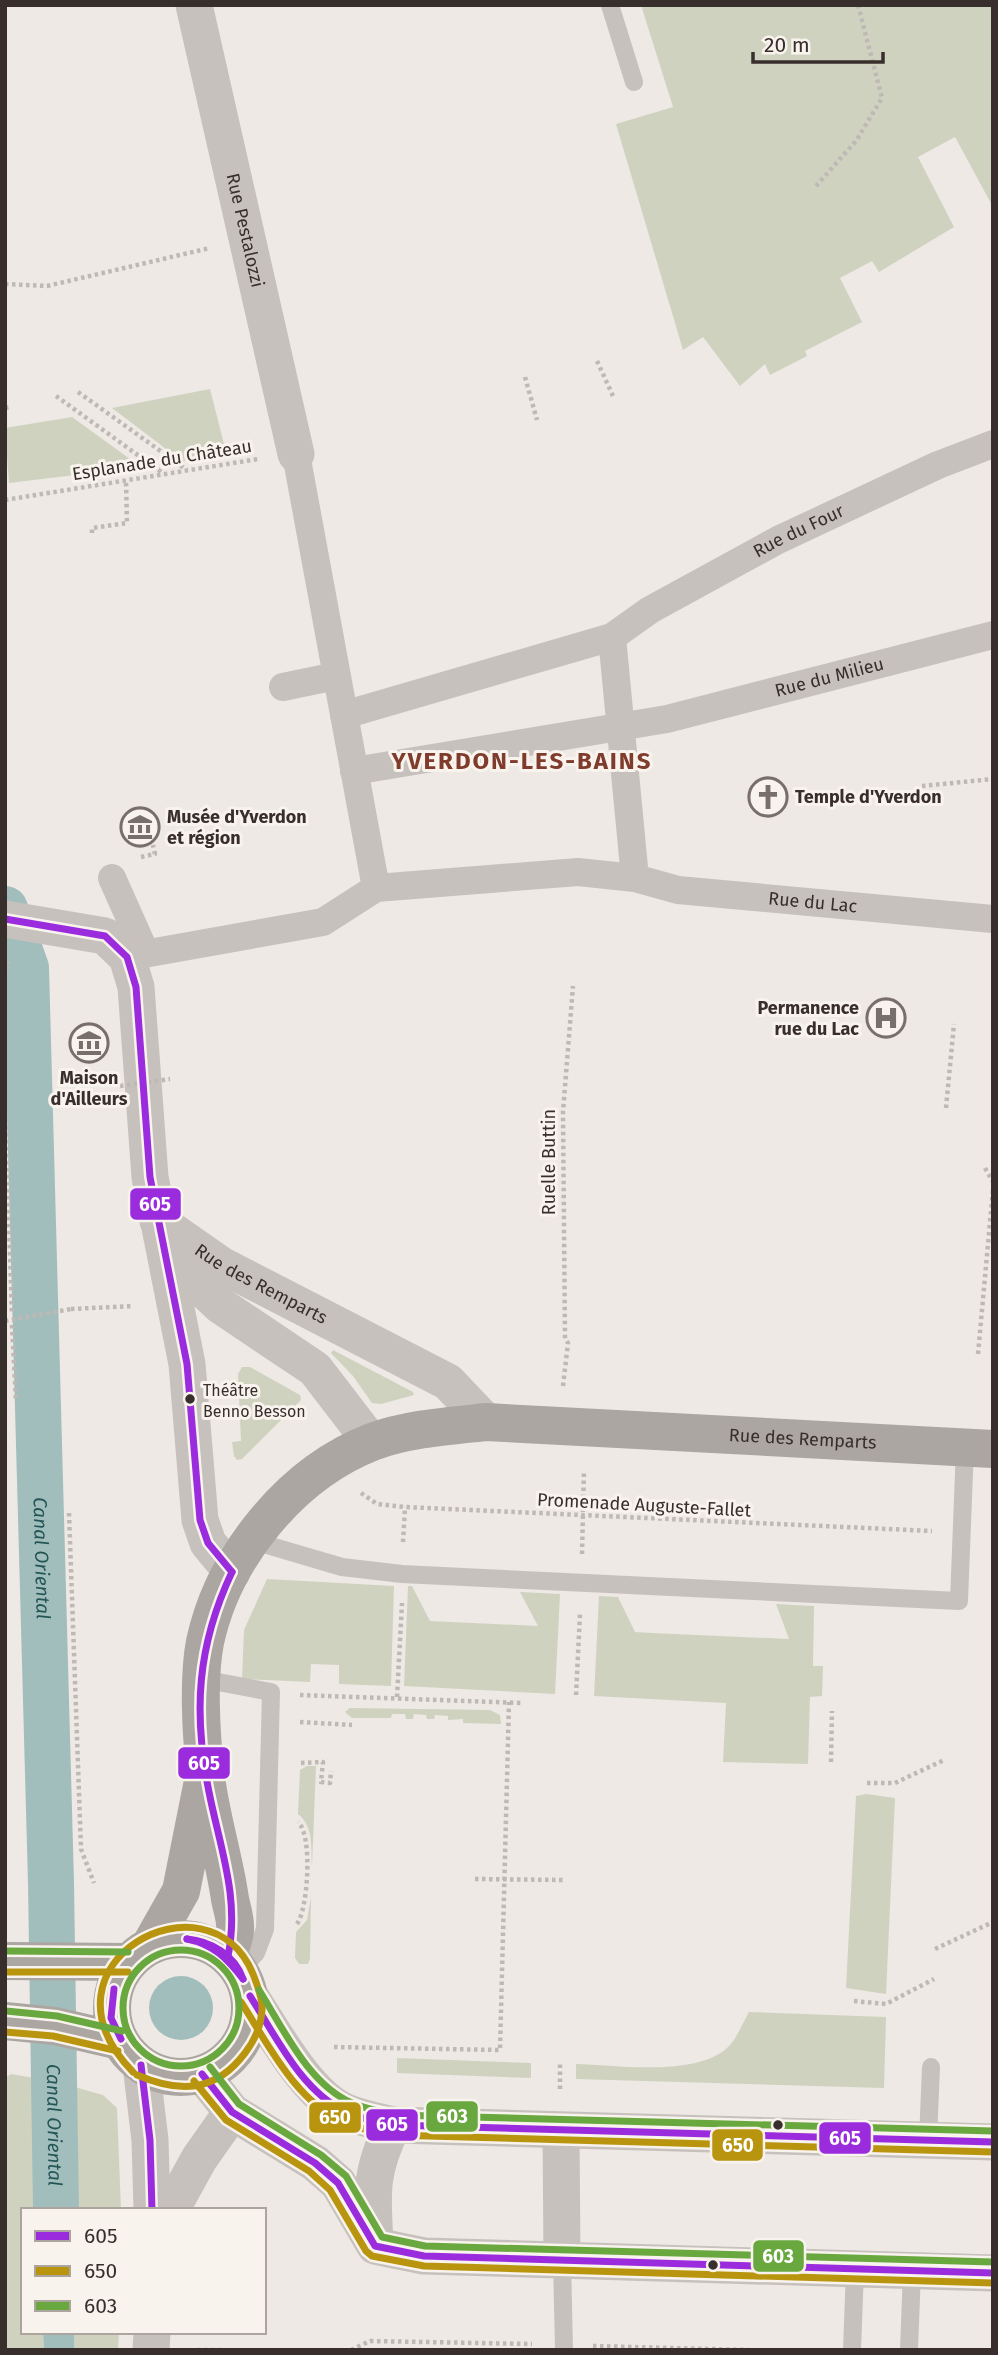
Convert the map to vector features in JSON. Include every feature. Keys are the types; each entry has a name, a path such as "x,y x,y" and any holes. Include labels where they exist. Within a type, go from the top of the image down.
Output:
{"main road":[{"name":"Rue des Remparts","path":"205,1770 202,1679 205,1644 215,1609 241,1556 300,1487 371,1442 427,1429 486,1422 979,1448"},
{"path":"117,2047 111,2000 117,1980 140,1953 181,1891 205,1770"},
{"path":"5,2021 117,2047 160,2074 181,2078 202,2074 235,2052 245,2036 250,2016 239,1974 223,1853 205,1770"},
{"path":"5,1961 89,1960 140,1953 178,1938 205,1942 239,1974"}],"street":[{"name":"Rue Pestalozzi","path":"194,5 296,454"},
{"name":"Rue du Four","path":"344,715 612,637 650,610 778,540 938,465 993,444"},
{"path":"5,919 104,936 136,955 323,922 376,888 296,454"},
{"name":"Rue du Milieu","path":"354,771 667,719 993,635"},
{"path":"612,637 635,878"},
{"path":"283,687 336,676"},
{"name":"Rue du Lac","path":"376,888 578,873 635,878 678,890 993,919"},
{"path":"112,878 136,955 150,1177 187,1364 200,1520 208,1543 241,1556"},
{"name":"Rue des Remparts","path":"158,1220 221,1265 448,1382 486,1422"},
{"name":"Rue des Remparts","path":"158,1220 192,1279 221,1306 316,1369 371,1442"},
{"path":"239,1974 305,2077 331,2104 345,2112 393,2125 993,2142"},
{"path":"117,2047 150,2140 152,2208"},
{"path":"202,2074 232,2112 315,2163 338,2183 375,2246 424,2256 993,2273"},
{"path":"172,2208 199,2159 232,2112"},
{"path":"375,2246 372,2185 380,2151 393,2125"},
{"path":"561,2131 562,2260"}],"lane":[{"path":"610,5 634,82"},
{"path":"241,1556 402,1574 959,1601 979,1448"},
{"path":"202,1679 271,1692 265,1929 256,1953 239,1974"},
{"path":"928,2140 931,2067"},
{"path":"562,2260 564,2350"},
{"path":"852,2350 855,2269"},
{"path":"909,2350 912,2271"}],"path":[{"path":"816,186 856,141 882,98 858,5"},
{"path":"5,284 47,286 247,239"},
{"path":"597,361 613,396"},
{"path":"525,377 537,420"},
{"path":"78,392 188,471"},
{"path":"56,397 164,474"},
{"name":"Esplanade du Château","path":"5,500 296,454"},
{"path":"92,533 92,528 127,523 126,480"},
{"path":"922,786 993,779"},
{"path":"5,977 8,957"},
{"name":"Ruelle Buttin","path":"562,1395 568,1343 565,1339 563,1112 573,986"},
{"path":"946,1108 954,1024"},
{"path":"120,1086 170,1079"},
{"path":"5,1098 12,1315"},
{"path":"985,1168 993,1182"},
{"path":"978,1354 993,1189"},
{"path":"5,1321 71,1309 145,1305"},
{"path":"12,1325 16,1401"},
{"path":"582,1556 586,1470"},
{"name":"Promenade Auguste-Fallet","path":"352,1487 377,1504 405,1507 940,1531"},
{"path":"403,1544 405,1507"},
{"path":"69,1513 81,1849 94,1883"},
{"path":"397,1697 402,1590"},
{"path":"576,1695 580,1613"},
{"path":"271,1692 523,1703"},
{"path":"330,2047 500,2050 509,1702"},
{"path":"831,1762 832,1711"},
{"path":"292,1722 352,1725"},
{"path":"867,1783 895,1783 944,1760"},
{"path":"298,1763 323,1762 321,1782 330,1783 331,1771"},
{"path":"293,1874 312,1874"},
{"path":"475,1879 565,1880"},
{"path":"935,1949 993,1922"},
{"path":"854,2001 886,2004 933,1979"},
{"path":"351,2350 370,2340"},
{"path":"197,2350 223,2350"}],"green space":[{"path":"641,5 993,5 993,207 955,137 918,157 954,227 879,272 872,261 840,278 862,322 805,351 807,356 770,375 765,364 740,386 703,337 683,350 616,124 673,107"},
{"path":"210,389 227,456 182,461 112,408"},
{"path":"72,417 141,467 9,483 5,428"},
{"path":"333,1350 413,1392 414,1395 381,1404 372,1403 353,1376 331,1353"},
{"path":"242,1367 250,1367 300,1395 301,1400 242,1459 237,1460 232,1442 241,1441 238,1374"},
{"path":"267,1579 394,1586 391,1686 339,1684 339,1665 311,1664 310,1682 242,1679 244,1630"},
{"path":"408,1586 412,1586 430,1621 538,1626 520,1592 560,1594 555,1694 404,1686"},
{"path":"599,1596 618,1597 635,1632 652,1633 789,1639 776,1604 814,1606 813,1666 823,1666 822,1696 810,1697 808,1764 723,1762 726,1703 594,1696"},
{"path":"350,1708 490,1710 500,1715 501,1724 463,1723 463,1719 448,1720 448,1716 435,1715 434,1719 427,1719 426,1715 414,1714 413,1719 406,1719 405,1714 392,1714 391,1718 352,1718 345,1712"},
{"path":"307,1766 316,1766 312,1867 309,1831 298,1814 300,1770"},
{"path":"866,1794 895,1798 886,1994 846,1988 856,1796"},
{"path":"311,1897 310,1959 308,1964 299,1964 295,1958 296,1932 307,1920"},
{"path":"749,2012 886,2017 884,2088 576,2079 576,2064 658,2067 699,2062 730,2045"},
{"path":"397,2058 531,2063 531,2078 397,2073"},
{"path":"11,2074 40,2079 42,2208 21,2208 21,2334 43,2334 44,2350 5,2350 5,2078"},
{"path":"71,2086 103,2095 117,2108 121,2208 72,2208"},
{"path":"74,2334 119,2334 118,2350 74,2350"}],"water":[{"path":"181,1976 193,1978 204,1985 211,1996 211,2020 204,2031 193,2038 181,2040 169,2038 158,2031 151,2020 149,2008 151,1996 158,1985 169,1978"},
{"path":"40,2079 71,2086 72,2208 42,2208"},
{"path":"43,2334 74,2334 74,2350 44,2350"}],"waterway":[{"name":"Canal Oriental","path":"5,909 26,968 51,1883 56,2208"}],"transit line":[{"name":"605","path":"5,919 105,936 127,957 136,987 150,1177 187,1364 200,1520 208,1543 232,1572"},
{"name":"605","path":"228,1956 232,1914 230,1893 204,1763 200,1707 201,1680 211,1626 232,1572"},
{"name":"650","path":"133,2072 106,2032 101,1996 113,1965 137,1942 168,1929 201,1929 231,1943 253,1974 262,2001 259,2028 249,2048 221,2076 196,2086 167,2085 137,2075"},
{"name":"605","path":"187,1939 221,1951 234,1963 243,1979"},
{"name":"605","path":"187,1939 204,1944 219,1953 243,1979"},
{"name":"603","path":"181,1950 203,1955 222,1967 234,1986 239,2008 234,2030 222,2049 203,2061 181,2066 159,2061 140,2049 128,2030 123,2008 128,1986 140,1967 159,1955 181,1950"},
{"name":"603","path":"5,1951 128,1952"},
{"name":"650","path":"5,1972 128,1972"},
{"name":"605","path":"114,1989 111,2018 121,2039"},
{"name":"603","path":"259,1990 298,2054 322,2083 352,2103 394,2115 993,2131"},
{"name":"605","path":"250,1996 291,2061 316,2091 330,2103 351,2114 393,2125 993,2142"},
{"name":"650","path":"241,2002 284,2070 311,2100 343,2122 391,2135 993,2152"},
{"name":"603","path":"6,2011 57,2016 122,2031"},
{"name":"650","path":"5,2032 53,2036 118,2051"},
{"name":"605","path":"141,2065 150,2140 152,2208"},
{"name":"603","path":"210,2067 239,2104 321,2155 346,2176 382,2237 425,2246 993,2262"},
{"name":"605","path":"202,2074 232,2112 315,2163 338,2183 375,2246 424,2256 993,2273"},
{"name":"650","path":"194,2081 226,2120 309,2171 330,2190 366,2251 372,2256 424,2266 993,2283"}],"place":[{"name":"Temple d'Yverdon","path":"768,797"},
{"name":"Musée d'Yverdon et région","path":"140,827"},
{"name":"Permanence rue du Lac","path":"886,1018"},
{"name":"Maison d'Ailleurs","path":"89,1043"},
{"name":"Théâtre Benno Besson","path":"190,1399"}],"district":[{"name":"YVERDON-LES-BAINS","path":"522,761"}]}
